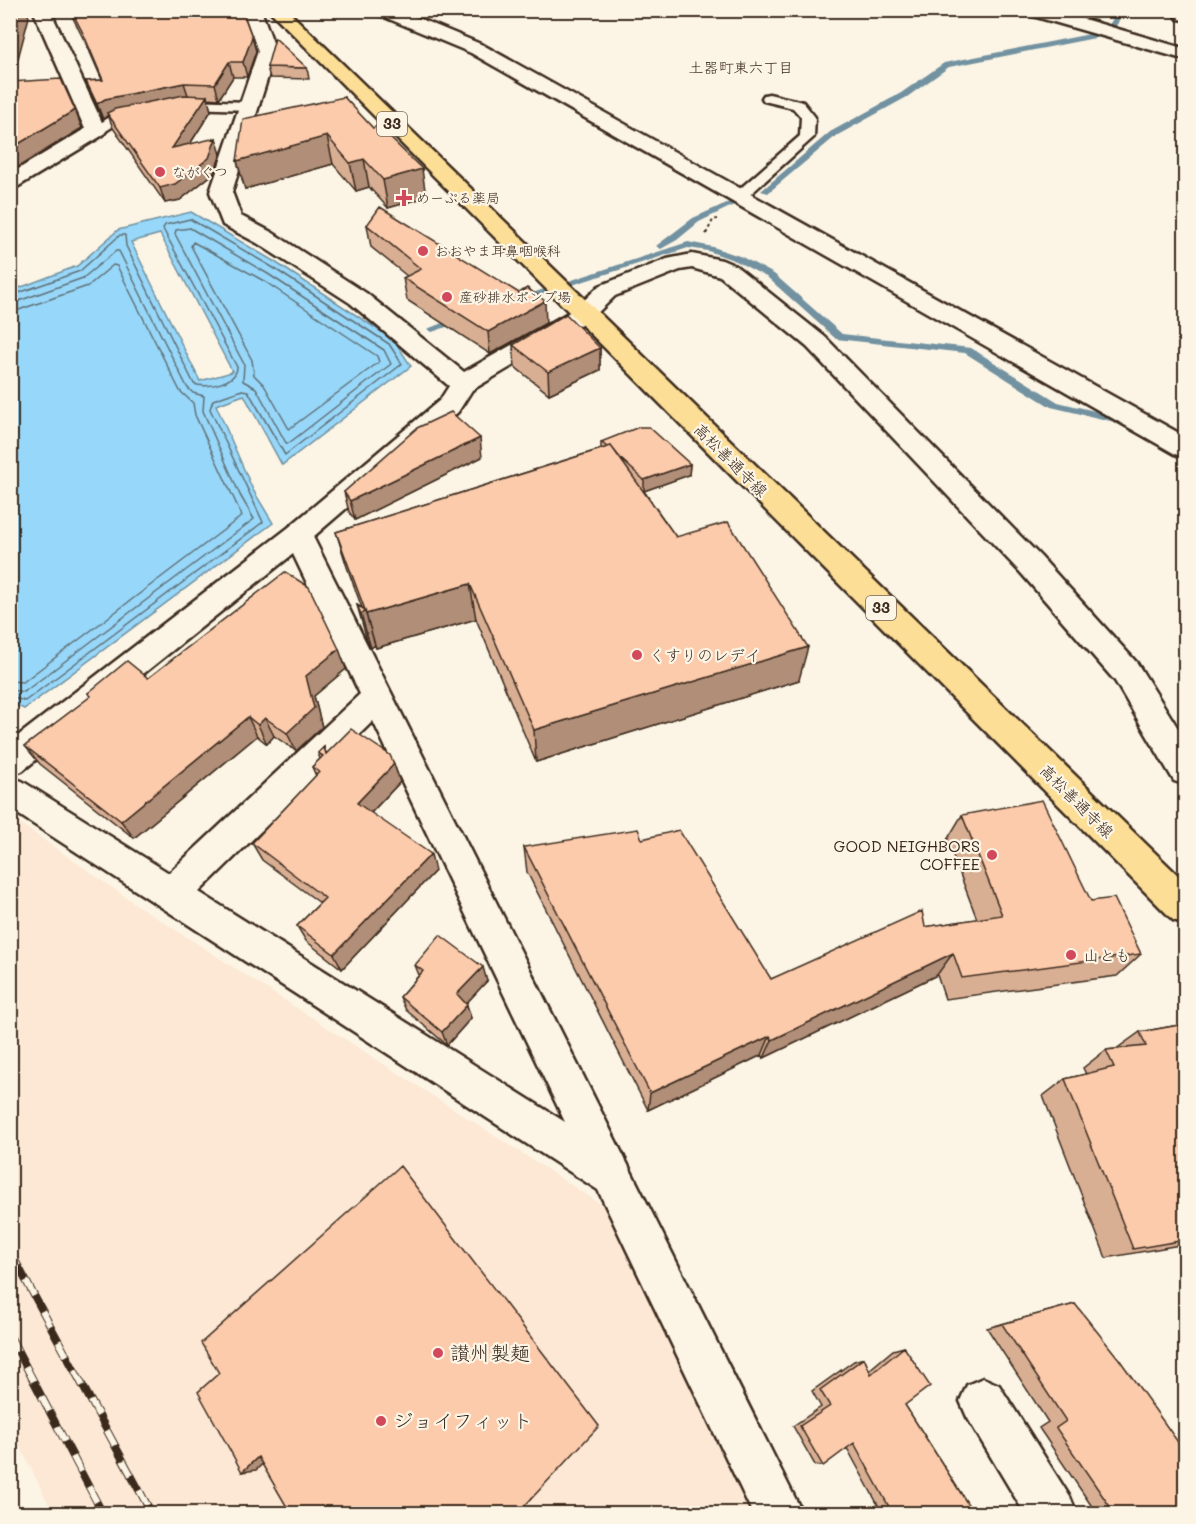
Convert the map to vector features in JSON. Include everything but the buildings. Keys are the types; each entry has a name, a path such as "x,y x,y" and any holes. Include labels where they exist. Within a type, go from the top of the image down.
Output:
{"main road":[{"name":"高松善通寺線","path":"277,10 1185,908"}],"street":[{"path":"10,183 96,131 41,10"},
{"path":"252,10 267,51 221,192 231,220 265,238 358,297 463,384"},
{"path":"383,10 477,49 1185,449"},
{"path":"1032,10 1185,55"},
{"path":"10,761 298,535 449,406 463,384 607,291 675,264 692,261 714,265 728,271 816,342 1031,565 1126,672 1185,771"},
{"path":"298,535 779,1514"},
{"path":"172,894 378,696"},
{"path":"10,791 612,1175"},
{"path":"983,1401 1053,1514"}],"lane":[{"path":"739,196 807,137 808,117 798,105 769,98"},
{"path":"96,131 116,119 189,104 249,106"}],"shaded area":[{"path":"11,817 137,905 610,1210 756,1513 53,1513 11,1428"}],"water":[{"path":"191,212 275,262 394,340 411,366 282,465 244,395 216,405 253,490 273,523 24,709 10,702 11,291 77,266 118,230","holes":["160,234 232,371 200,381 131,242"]}],"waterway":[{"path":"765,191 833,134 904,95 947,65 1097,35 1112,26 1122,10"},
{"path":"661,246 696,220 732,204"},
{"path":"519,299 688,245 710,249 739,259 771,276 839,337 967,350 1055,405 1115,419"},
{"path":"432,329 461,319"}],"railway":[{"path":"10,1251 152,1514"},
{"path":"10,1336 103,1514"}],"place":[{"name":"ながぐつ","path":"160,172"},
{"name":"めーぷる薬局","path":"404,198"},
{"name":"おおやま耳鼻咽喉科","path":"423,251"},
{"name":"産砂排水ポンプ場","path":"447,297"},
{"name":"くすりのレデイ","path":"637,655"},
{"name":"GOOD NEIGHBORS COFFEE","path":"992,855"},
{"name":"山とも","path":"1071,955"},
{"name":"讃州製麺","path":"438,1353"},
{"name":"ジョイフィット","path":"381,1421"}],"district":[{"name":"土器町東六丁目","path":"741,68"}]}
